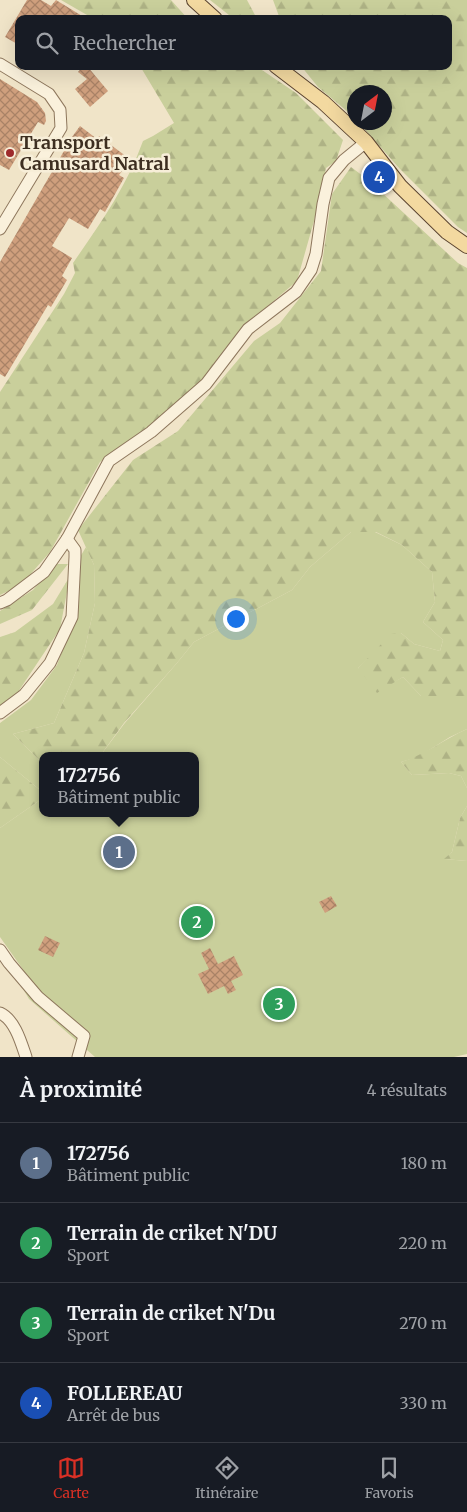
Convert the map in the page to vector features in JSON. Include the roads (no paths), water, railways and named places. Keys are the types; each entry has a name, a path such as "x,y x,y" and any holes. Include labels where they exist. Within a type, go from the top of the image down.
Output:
{"main road":[{"path":"194,0 211,15"},
{"path":"281,70 323,102 366,142 400,186 447,232 467,246"}],"street":[{"path":"0,64 49,94 60,110 61,128 0,229"},
{"path":"0,603 7,600 44,572 67,539 109,461 151,432 206,384 248,329 296,292 311,270 316,254 323,204 329,178 344,160 366,142"},
{"path":"0,713 24,695 50,663 72,617 76,557 75,550 67,539"},
{"path":"0,950 8,963 38,997 84,1036 78,1057"},
{"path":"0,1013 11,1022 21,1041 26,1057"}],"place":[{"name":"Transport Camusard Natral","path":"10,153"},
{"name":"FOLLEREAU","path":"379,177"},
{"name":"172756","path":"119,852"},
{"name":"Terrain de criket N'DU","path":"197,922"},
{"name":"Terrain de criket N'Du","path":"279,1004"}]}
